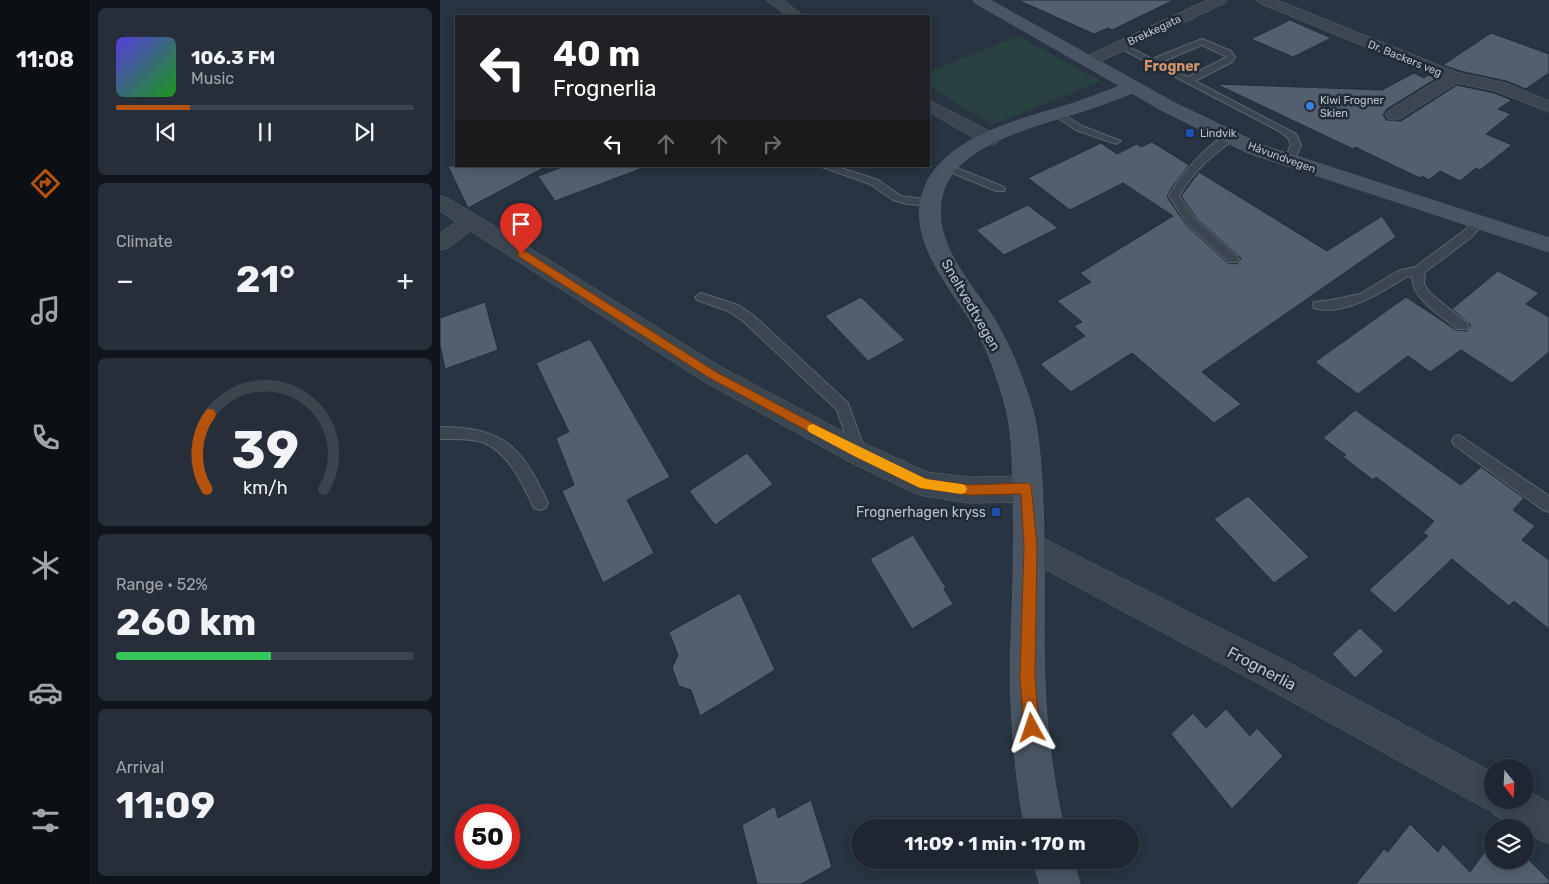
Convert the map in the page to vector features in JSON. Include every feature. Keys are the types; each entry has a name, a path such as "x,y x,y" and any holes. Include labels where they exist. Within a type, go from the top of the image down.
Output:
{"main road":[{"name":"Håvundvegen","path":"980,0 1132,87 1230,137 1289,161 1549,245"},
{"name":"Sneltvedtvegen","path":"1043,819 1033,745 1028,677 1030,546 1025,440 1019,407 1009,375 986,326 950,272 938,249 933,233 930,203 934,188 947,167 973,146 990,138 1132,87"},
{"path":"1056,869 1060,884"}],"street":[{"path":"774,0 796,15"},
{"name":"Brekkegata","path":"1089,61 1220,0"},
{"name":"Dr. Backers veg","path":"1264,0 1454,77 1500,87 1549,107"},
{"path":"1394,115 1454,77"},
{"path":"930,106 990,138"},
{"path":"440,202 712,374 858,453 924,484 969,490 1027,489"},
{"path":"440,243 471,221"},
{"name":"Frognerlia","path":"1030,546 1281,677 1484,788"},
{"path":"1522,809 1549,825"}],"lane":[{"path":"1153,62 1202,42 1231,56 1230,60 1188,80"},
{"path":"1120,46 1282,129 1292,136 1296,145 1289,161"},
{"path":"1058,114 1079,128 1116,141"},
{"path":"1230,137 1214,148 1178,187 1174,196 1178,206 1193,224 1233,259"},
{"path":"827,167 874,182 897,198 906,201 930,203"},
{"path":"947,167 1000,189"},
{"path":"1319,305 1330,305 1364,297 1402,274 1419,270 1469,233 1478,223"},
{"path":"1419,270 1418,284 1427,297 1462,326"},
{"path":"701,297 732,308 748,318 805,374 843,407 858,453"},
{"path":"440,433 468,434 493,440 519,463 540,503"},
{"path":"1459,441 1549,505"}],"green space":[{"path":"1018,36 1101,81 992,125 930,87 930,72"}],"building":[{"path":"1018,0 1174,0 1112,30 1108,28 1094,34"},
{"path":"1290,20 1331,38 1293,57 1251,39"},
{"path":"1491,33 1549,54 1549,73 1526,89 1506,81 1460,71 1443,65"},
{"path":"1414,73 1424,78 1428,75 1437,78 1387,109 1383,115 1386,120 1401,121 1457,85 1494,93 1512,100 1498,109 1511,114 1486,134 1512,145 1480,170 1476,168 1460,181 1440,171 1429,180 1422,176 1420,178 1355,147 1353,149 1216,84 1382,90"},
{"path":"1152,142 1189,165 1172,187 1167,197 1187,226 1228,263 1237,264 1241,258 1197,219 1181,196 1199,172 1327,251 1382,216 1396,237 1202,372 1241,404 1214,423 1132,353 1071,392 1040,364 1085,336 1074,326 1082,322 1057,301 1091,282 1080,273 1173,216 1123,183 1070,210 1028,178 1101,143 1117,154 1137,144 1141,147"},
{"path":"448,166 545,167 468,208"},
{"path":"562,167 639,167 640,169 555,201 538,176"},
{"path":"1028,205 1058,228 1004,255 976,230"},
{"path":"1498,271 1539,293 1526,304 1549,317 1549,352 1512,383 1461,350 1430,372 1408,356 1358,394 1315,362 1406,297 1456,330 1467,331 1471,325 1452,309"},
{"path":"861,297 905,340 868,361 825,316"},
{"path":"485,302 498,350 445,369 440,345 440,318"},
{"path":"590,339 670,477 627,500 654,553 603,583 562,491 574,485 556,438 569,432 536,363"},
{"path":"1355,410 1461,485 1481,467 1524,498 1513,510 1535,526 1522,540 1549,560 1549,629 1514,601 1509,606 1452,559 1395,613 1369,590 1428,536 1423,533 1434,521 1376,477 1373,480 1343,457 1346,455 1323,438"},
{"path":"747,453 773,484 715,525 689,491"},
{"path":"1248,496 1309,557 1274,583 1214,519"},
{"path":"913,535 946,588 944,589 953,604 912,629 870,559"},
{"path":"740,593 775,670 700,716 691,690 679,686 672,668 678,655 669,632"},
{"path":"1360,628 1384,651 1355,678 1332,654"},
{"path":"1226,709 1250,736 1257,728 1283,756 1232,809 1171,734 1193,713 1206,728"},
{"path":"811,800 832,867 801,884 757,884 742,825 775,806 778,818"},
{"path":"1410,824 1438,852 1443,844 1470,872 1484,853 1484,869 1534,869 1534,865 1549,880 1549,884 1356,884 1384,849 1388,852"}],"slow traffic":[{"path":"813,429 858,453 924,484 961,489"}],"place":[{"name":"Kiwi Frogner Skien","path":"1310,106"},
{"name":"Lindvik","path":"1190,133"},
{"name":"Frognerhagen kryss","path":"996,512"}],"district":[{"name":"Frogner","path":"1172,66"}],"route":[{"path":"521,254 712,374 858,453 924,484 969,490 1027,489 1030,546 1028,677 1032,728"}]}
